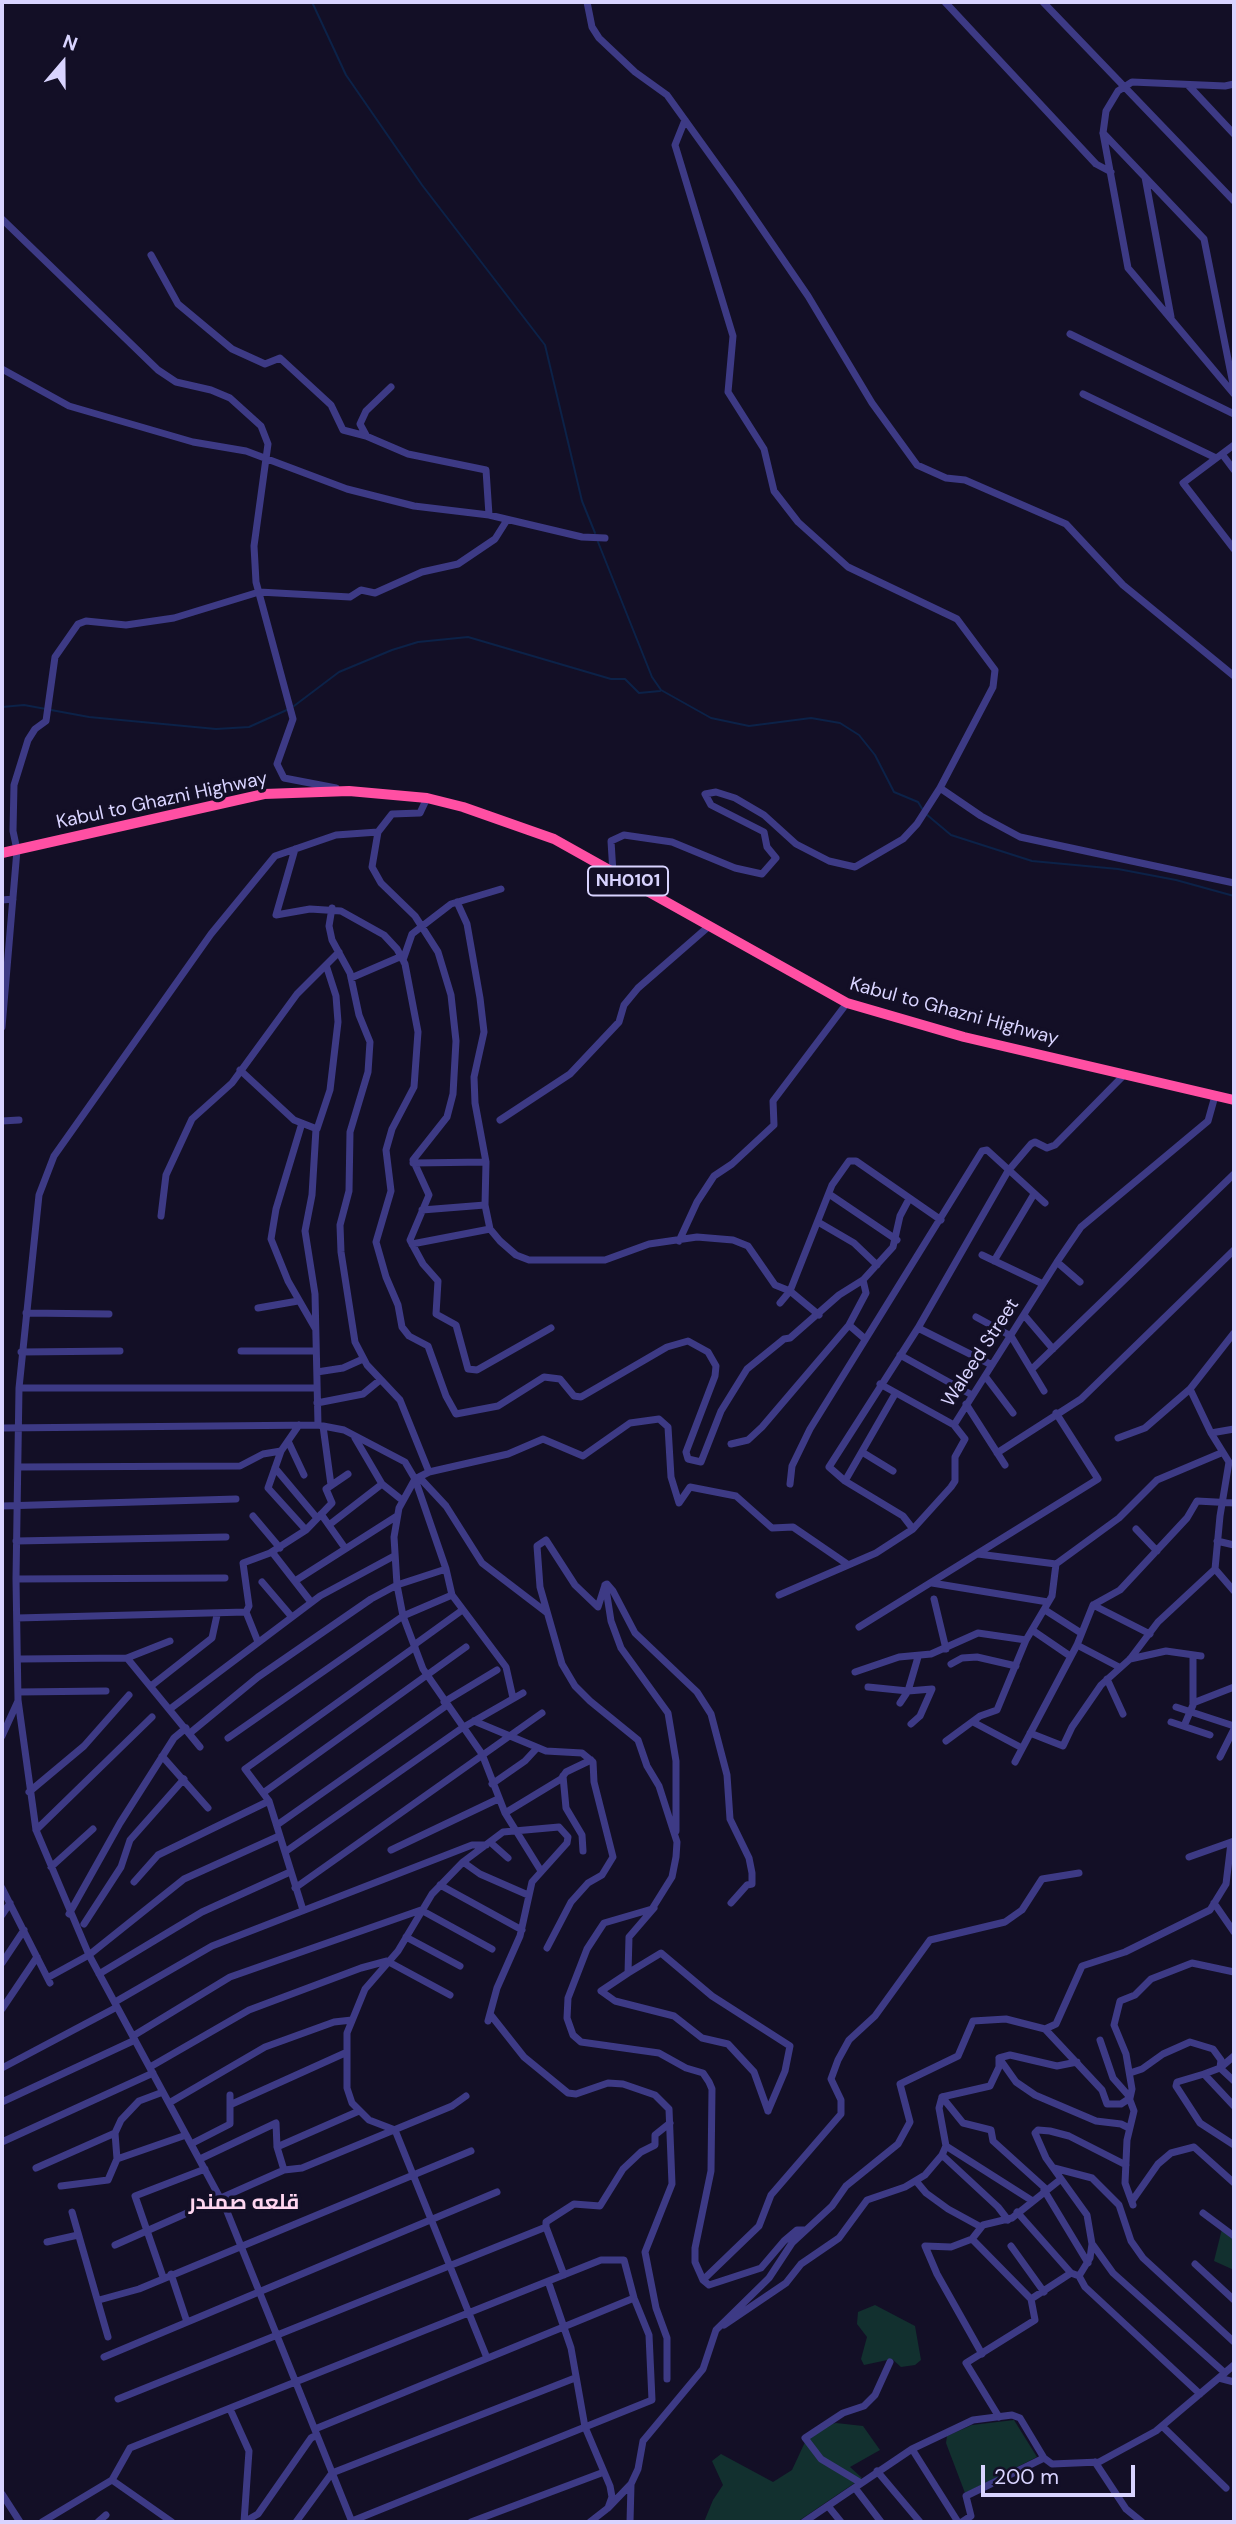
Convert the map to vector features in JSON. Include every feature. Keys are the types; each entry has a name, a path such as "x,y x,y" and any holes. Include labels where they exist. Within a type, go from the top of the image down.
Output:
{"highway":[{"name":"Kabul to Ghazni Highway","path":"2,853 264,794 349,791 427,798 463,807 554,839 847,1003 964,1037 1234,1101"}],"street":[{"path":"587,2 592,27 599,38 635,72 667,94 808,296 853,367 872,403 917,465 946,478 965,480 1066,524 1124,585 1234,676"},
{"path":"945,2 1096,164 1111,172"},
{"path":"1044,2 1234,201"},
{"path":"1234,84 1132,82 1118,90 1106,111 1103,133 1128,268 1234,391"},
{"path":"1188,85 1234,134"},
{"path":"613,873 611,841 624,835 672,842 735,868 762,874 776,858 767,847 764,832 711,805 705,794 716,792 735,797 764,815 796,844 829,861 855,867 903,839 917,824 940,788 993,687 995,670 957,619 848,568 798,522 774,491 764,449 728,392 733,336 675,145 685,120"},
{"path":"1103,133 1205,239 1234,391"},
{"path":"1145,176 1171,317"},
{"path":"2,219 158,370 176,382 230,398 261,426 268,444 254,546 259,592 293,719 293,726 278,756 277,764 284,778 349,791"},
{"path":"151,255 178,304 232,349 265,364 280,358 331,405 341,429 366,436 408,454 483,467 487,475 489,515"},
{"path":"1070,334 1234,414"},
{"path":"2,369 69,406 98,416 267,458 347,489 414,506 489,515 582,537 606,538"},
{"path":"366,436 360,425 366,411 391,387"},
{"path":"1083,394 1219,456 1234,470"},
{"path":"1234,445 1183,483 1234,549"},
{"path":"2,1027 17,850 13,831 14,785 28,740 35,729 46,721 55,657 78,624 86,621 126,625 174,618 259,592 351,597 361,590 375,593 422,572 458,564 495,539 507,520"},
{"path":"940,788 981,816 1020,837 1234,883"},
{"path":"413,1163 447,1118 453,1094 456,1041 451,995 438,952 422,926 380,883 372,867 378,832 391,814 420,813 427,798"},
{"path":"42,2522 112,2480 130,2448 296,2383 601,2260 624,2260 634,2298 649,2335 652,2400 352,2522 316,2432 296,2383 277,2336 260,2292 221,2200 69,1913 36,1830 29,1792 18,1696 20,1659 16,1541 21,1352 39,1195 54,1156 211,934 275,856 336,835 378,832"},
{"path":"295,849 275,914 279,916 298,910 332,908 377,930 402,958 418,1032 414,1087 398,1115 386,1150 391,1191 376,1242 398,1305 402,1327 409,1336 428,1346 455,1413 464,1415 498,1406 544,1377 560,1379 574,1396 581,1397 667,1347 688,1341 708,1352 716,1366 715,1376 686,1452 688,1460 698,1463 706,1453 721,1411 747,1368 819,1315 839,1295 863,1280 897,1240 900,1216 909,1199"},
{"path":"352,978 402,958 410,937 457,902 501,889"},
{"path":"2,900 13,899"},
{"path":"457,902 467,924 484,1032 474,1077 480,1141 486,1163 485,1206 490,1229 516,1255 529,1260 606,1260 649,1244 697,1237 733,1240 748,1246 775,1285 790,1291 819,1315"},
{"path":"332,908 329,926 352,978 359,1014 370,1042 368,1072 350,1132 349,1191 340,1231 355,1342 363,1359 400,1401 429,1472"},
{"path":"500,1121 570,1074 619,1022 624,1005 638,988 708,927"},
{"path":"161,1216 162,1188 186,1129 221,1095 278,1017 339,952"},
{"path":"326,965 336,996 338,1022 330,1090 316,1129 312,1195 305,1231 315,1294 317,1403 331,1485"},
{"path":"679,1241 697,1202 714,1176 732,1164 774,1125 773,1101 847,1003"},
{"path":"240,1070 285,1113 316,1129"},
{"path":"914,1529 904,1516 845,1481 829,1467 918,1328 1008,1171 1031,1144 1035,1142 1046,1148 1055,1145 1124,1074"},
{"name":"Waleed Street","path":"779,1595 876,1553 914,1529 956,1480 955,1457 965,1439 954,1425 1056,1262 1081,1227 1208,1121 1215,1096"},
{"path":"2,1121 19,1120"},
{"path":"302,1123 281,1190 271,1239 298,1301 316,1330"},
{"path":"790,1484 792,1466 810,1429 864,1338 909,1273 984,1149 1045,1203"},
{"path":"780,1303 790,1291 829,1194 852,1160 941,1220"},
{"path":"413,1163 486,1163"},
{"path":"413,1163 428,1187 429,1195 411,1233 412,1244 423,1264 438,1281 436,1314 456,1325 468,1369 478,1370 551,1328"},
{"path":"1032,1369 1234,1174"},
{"path":"829,1194 897,1240"},
{"path":"994,1261 1034,1194"},
{"path":"422,1210 485,1206"},
{"path":"818,1222 854,1243 877,1265"},
{"path":"412,1244 490,1229"},
{"path":"998,1452 1081,1399 1234,1250"},
{"path":"982,1255 1043,1284"},
{"path":"1056,1262 1080,1282"},
{"path":"731,1444 748,1440 762,1427 849,1325 866,1293 863,1280"},
{"path":"258,1308 298,1301"},
{"path":"26,1314 108,1314"},
{"path":"1024,1315 1054,1349"},
{"path":"976,1317 1011,1336 1044,1391"},
{"path":"849,1325 864,1338"},
{"path":"918,1328 992,1365"},
{"path":"1118,1438 1145,1428 1190,1389 1233,1338"},
{"path":"21,1352 120,1351"},
{"path":"241,1351 316,1351"},
{"path":"900,1355 972,1395"},
{"path":"317,1371 343,1368 363,1359"},
{"path":"985,1376 1013,1413"},
{"path":"317,1403 363,1394 380,1380"},
{"path":"880,1384 954,1425"},
{"path":"19,1388 317,1388"},
{"path":"1190,1389 1221,1453 1231,1461 1217,1541 1216,1569 1232,1587"},
{"path":"845,1481 895,1394"},
{"path":"966,1404 1005,1465"},
{"path":"859,1627 1098,1479 1056,1413"},
{"path":"541,1871 505,1813 482,1754 445,1704 428,1672 423,1668 403,1616 394,1556 397,1516 402,1500 417,1478 429,1472 508,1454 543,1439 583,1456 630,1423 659,1419 668,1427 671,1477 679,1503 690,1487 736,1496 772,1528 793,1527 847,1564"},
{"path":"299,1425 281,1451 269,1492 306,1530"},
{"path":"2,1428 320,1425 344,1430 405,1462 417,1478 446,1506 482,1563 548,1614"},
{"path":"1211,1433 1234,1429"},
{"path":"354,1437 382,1484 402,1500"},
{"path":"288,1441 304,1475"},
{"path":"18,1467 235,1466 281,1451"},
{"path":"862,1452 893,1471"},
{"path":"946,1741 973,1722 997,1710 1026,1640 1045,1610 1056,1564 1119,1518 1157,1480 1221,1453"},
{"path":"275,1468 329,1525 345,1548"},
{"path":"258,1642 246,1612 249,1606 243,1563 280,1548 306,1530 332,1503 326,1490 348,1474"},
{"path":"417,1478 452,1595 461,1611 506,1667 513,1698"},
{"path":"329,1525 382,1484"},
{"path":"2,1506 236,1499"},
{"path":"1015,1762 1077,1645 1093,1605 1120,1590 1187,1518 1198,1501 1234,1503"},
{"path":"253,1516 280,1548"},
{"path":"295,1581 397,1516"},
{"path":"1136,1529 1157,1550"},
{"path":"16,1541 226,1537"},
{"path":"605,1585 598,1607 575,1585 546,1540 537,1546 540,1587 557,1653 575,1686 638,1740 659,1786 677,1842"},
{"path":"1217,1541 1234,1545"},
{"path":"272,1552 311,1602"},
{"path":"978,1554 1056,1564"},
{"path":"170,1709 311,1602 394,1556"},
{"path":"69,1913 120,1823 174,1738 258,1677 397,1584 446,1569"},
{"path":"1030,1733 1063,1746 1072,1727 1107,1679 1130,1659 1158,1622 1216,1569"},
{"path":"16,1579 225,1578"},
{"path":"262,1583 291,1616"},
{"path":"931,1583 1048,1602"},
{"path":"605,1585 611,1621 621,1648 668,1713 676,1761 675,1869 648,1918 629,1937 628,1973"},
{"path":"605,1585 613,1591 635,1633 647,1641 706,1702 727,1775 730,1819 749,1858 752,1873 752,1884 747,1885 731,1903"},
{"path":"228,1738 403,1616 452,1595"},
{"path":"934,1599 946,1649"},
{"path":"1093,1605 1150,1634"},
{"path":"1045,1610 1081,1633"},
{"path":"303,1910 269,1801 245,1769 246,1766 461,1611"},
{"path":"17,1618 217,1615 246,1612"},
{"path":"151,1686 212,1638 217,1615"},
{"path":"1032,1630 1070,1656"},
{"path":"855,1672 899,1657 918,1657 946,1649 978,1633 1026,1640"},
{"path":"20,1659 127,1658 170,1641"},
{"path":"1077,1645 1119,1667"},
{"path":"263,1793 466,1647"},
{"path":"1130,1659 1166,1651 1197,1656 1192,1706 1184,1726"},
{"path":"900,1703 908,1691 918,1657"},
{"path":"951,1664 962,1658 977,1657 1016,1666"},
{"path":"127,1658 200,1747"},
{"path":"277,1825 445,1704 497,1670"},
{"path":"1107,1679 1123,1714"},
{"path":"868,1687 908,1691 932,1689 920,1716 911,1724"},
{"path":"1176,1707 1192,1706 1234,1687"},
{"path":"18,1696 106,1690"},
{"path":"285,1852 462,1728 523,1693"},
{"path":"29,1792 84,1746 129,1695"},
{"path":"2,1736 18,1696"},
{"path":"1192,1706 1234,1728 1220,1756"},
{"path":"295,1888 542,1713"},
{"path":"36,1830 152,1717"},
{"path":"474,1721 537,1748 582,1753 591,1760 613,1857 602,1875 588,1883 571,1902 547,1948"},
{"path":"973,1722 1022,1748"},
{"path":"1171,1722 1210,1735"},
{"path":"492,1784 525,1761 537,1748"},
{"path":"162,1756 208,1808"},
{"path":"505,1813 591,1760"},
{"path":"563,1776 566,1808 582,1835 583,1851"},
{"path":"84,1924 121,1867 130,1840 184,1779"},
{"path":"391,1850 498,1799"},
{"path":"134,1882 158,1855 269,1801"},
{"path":"396,2130 369,2120 352,2103 346,2088 347,2033 365,1989 406,1937 421,1910 440,1885 463,1862 514,1828 553,1825 568,1837 562,1850 541,1871 528,1895 522,1930 497,1988 489,2017 524,2057 568,2093 576,2094 608,2083 631,2086 655,2095 667,2105 672,2184 654,2226 645,2259 656,2308 667,2338 667,2379"},
{"path":"51,1867 93,1829"},
{"path":"2,1888 50,1980 89,1955 184,1879 279,1836"},
{"path":"1045,2029 1056,2024 1082,1966 1116,1955 1210,1910 1226,1884 1233,1842 1189,1857"},
{"path":"2,2067 116,2004 212,1946 472,1845 489,1843 508,1858"},
{"path":"463,1862 481,1874 528,1895"},
{"path":"99,1974 202,1912 290,1872"},
{"path":"703,2280 759,2226 771,2195 841,2114 841,2101 831,2079 838,2060 855,2032 874,2016 930,1940 1005,1923 1021,1910 1042,1879 1079,1874"},
{"path":"440,1885 522,1930"},
{"path":"2,1915 10,1903"},
{"path":"1214,1903 1234,1932"},
{"path":"656,1904 644,1913 604,1923 600,1929 581,1962 566,2009 573,2035 581,2042 659,2053 686,2068 704,2073 709,2082 712,2090 711,2171 695,2248 695,2262 703,2280 709,2285 761,2268 797,2230 806,2230"},
{"path":"2,2102 134,2038 230,1977 421,1910 492,1950"},
{"path":"2,1963 24,1930"},
{"path":"406,1937 460,1966"},
{"path":"661,1954 712,1996 790,2046 785,2071 768,2111 754,2072 728,2044 702,2038 674,2016 615,2001 601,1991 628,1973 661,1954"},
{"path":"2,2009 37,1957"},
{"path":"2,2142 151,2070 249,2010 361,1968 387,1961 450,1995"},
{"path":"1234,1972 1192,1963 1151,1979 1135,1995 1120,2001 1114,2025 1130,2073 1130,2098 1134,2115 1129,2129 1125,2183 1132,2203 1158,2164 1171,2153 1194,2147 1234,2183"},
{"path":"590,2522 631,2484 638,2469 643,2441 704,2369 719,2326 769,2278 806,2230 832,2206 846,2186 898,2144 910,2122 900,2084 958,2056 969,2024 985,2019 1006,2019 1045,2029 1102,2090 1107,2104 1121,2104 1130,2098"},
{"path":"169,2104 265,2047 334,2022 352,2020"},
{"path":"1100,2040 1114,2078 1130,2098"},
{"path":"1130,2073 1190,2042 1213,2049 1221,2060 1220,2068"},
{"path":"232,2104 345,2053"},
{"path":"999,2058 1010,2055 1057,2066 1077,2062"},
{"path":"1234,2056 1220,2068 1177,2082 1176,2086 1200,2123 1234,2145"},
{"path":"942,2098 990,2086 999,2067 999,2058"},
{"path":"999,2058 1016,2082 1035,2095 1096,2121 1121,2124 1129,2129"},
{"path":"1220,2068 1234,2081"},
{"path":"1204,2074 1234,2106"},
{"path":"61,2186 108,2180 117,2159 115,2133 121,2120 139,2101 163,2092"},
{"path":"191,2144 230,2124 230,2095"},
{"path":"115,2245 284,2170 302,2168 396,2130 452,2106 466,2096"},
{"path":"719,2326 786,2283 800,2264 839,2238 867,2200 916,2181 942,2155 946,2146 939,2108 942,2098"},
{"path":"942,2098 963,2123 991,2130 993,2141 1045,2190 1087,2263"},
{"path":"277,2147 359,2111"},
{"path":"200,2159 276,2123 277,2147 284,2170"},
{"path":"564,2275 545,2227 546,2222 574,2204 600,2206 623,2169 641,2152 655,2145 655,2135 670,2123"},
{"path":"396,2130 487,2358"},
{"path":"1031,2300 1075,2274 1087,2263 1092,2244 1087,2215 1054,2168 1035,2133 1038,2130 1085,2142 1126,2165"},
{"path":"36,2168 115,2133"},
{"path":"117,2159 186,2135"},
{"path":"946,2146 1031,2200"},
{"path":"99,2300 139,2289 167,2275 471,2151"},
{"path":"942,2155 998,2207 1007,2220"},
{"path":"1054,2168 1092,2178 1119,2204 1131,2241 1143,2258 1234,2342"},
{"path":"187,2322 135,2196 205,2169"},
{"path":"982,2354 937,2274 925,2246 951,2247 972,2239 981,2227 1007,2220 1061,2179"},
{"path":"916,2181 926,2193 948,2209 981,2227"},
{"path":"104,2357 498,2192"},
{"path":"72,2212 108,2337"},
{"path":"1017,2212 1085,2287 1200,2394"},
{"path":"1203,2213 1234,2236"},
{"path":"118,2399 545,2227"},
{"path":"47,2242 78,2235"},
{"path":"972,2239 1031,2300 1035,2320 966,2362 999,2417"},
{"path":"1092,2244 1112,2273 1222,2375 1234,2382"},
{"path":"1011,2246 1044,2292"},
{"path":"1195,2264 1234,2300"},
{"path":"548,2281 565,2326 585,2427 612,2497 608,2508"},
{"path":"244,2522 258,2514 316,2432 634,2298"},
{"path":"881,2522 858,2486 821,2459 805,2438 843,2413 864,2406 875,2395 890,2362"},
{"path":"804,2522 912,2449 973,2420 1012,2415 1020,2418 1044,2458 1052,2464 1095,2462 1162,2426 1234,2365"},
{"path":"296,2522 332,2473 575,2378"},
{"path":"230,2409 249,2451 244,2522"},
{"path":"1162,2426 1226,2488"},
{"path":"912,2449 960,2522 971,2516 966,2496 1044,2458"},
{"path":"1095,2462 1126,2509 1142,2522"},
{"path":"877,2471 920,2522"},
{"path":"471,2522 604,2472"},
{"path":"112,2480 172,2522"},
{"path":"630,2522 631,2484"},
{"path":"2,2494 20,2522"},
{"path":"828,2506 841,2522"},
{"path":"98,2522 106,2515"}],"green space":[{"path":"1222,2229 1234,2239 1234,2270 1214,2261"},
{"path":"875,2305 915,2326 921,2360 915,2365 901,2367 892,2359 864,2365 861,2359 867,2337 857,2324 858,2312"},
{"path":"1014,2420 1037,2457 965,2493 946,2443 947,2436 972,2425"},
{"path":"836,2423 863,2426 880,2450 850,2467 862,2478 797,2522 704,2522 723,2485 712,2461 721,2454 773,2482 792,2470 806,2440 827,2425"}],"waterway":[{"path":"312,2 346,75 422,185 545,345 582,501 595,533"},
{"path":"598,542 652,677 661,690 711,718 749,726 811,718 840,723 859,735 875,755 894,792 918,802 923,810"},
{"path":"294,706 339,672 392,650 418,642 468,637 611,679 625,679 639,693 660,691"},
{"path":"2,707 24,705 46,709"},
{"path":"51,710 89,717 216,729 249,727 289,709"},
{"path":"926,814 951,835 1032,861 1118,869 1176,880 1234,896"}],"district":[{"name":"قلعه صمندر","path":"244,2203"}]}
